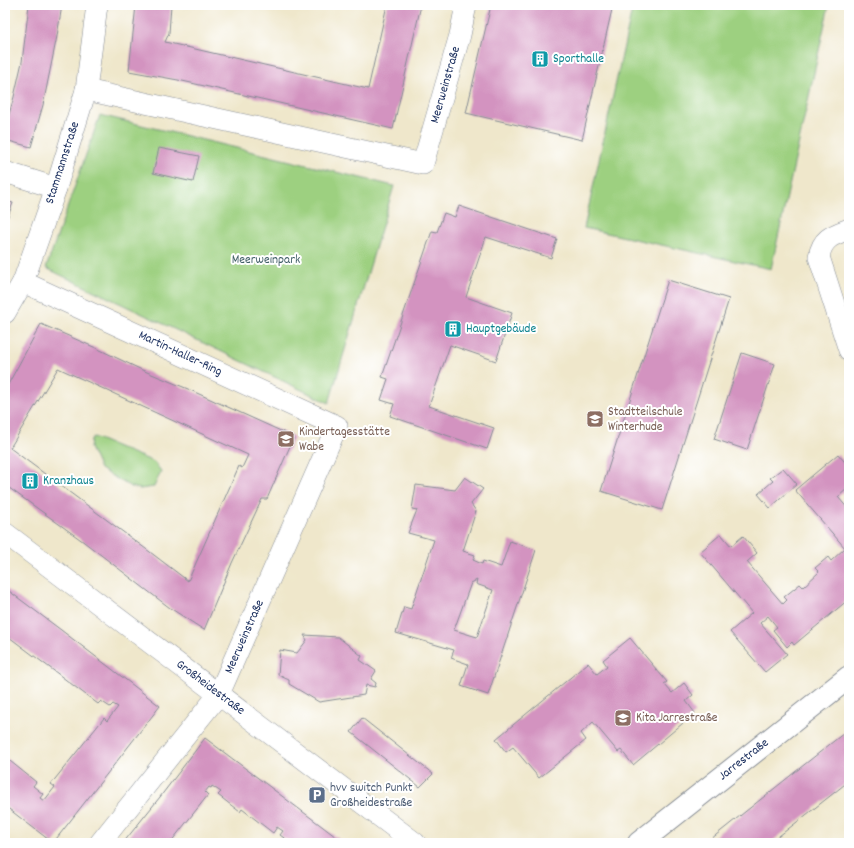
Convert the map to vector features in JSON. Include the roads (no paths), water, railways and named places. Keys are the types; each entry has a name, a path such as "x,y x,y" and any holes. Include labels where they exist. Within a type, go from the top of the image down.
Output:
{"street":[{"name":"Stammannstraße","path":"5,313 22,282 56,188 86,90 97,5"},
{"name":"Meerweinstraße","path":"86,90 423,164 460,35 466,5"},
{"path":"5,172 56,188"},
{"path":"849,229 830,237 823,243 820,250 820,257 849,350"},
{"name":"Martin-Haller-Ring","path":"22,282 337,426"},
{"name":"Meerweinstraße","path":"100,843 219,694 337,426"},
{"name":"Großheidestraße","path":"5,533 415,843"},
{"name":"Jarrestraße","path":"639,843 849,677"}],"place":[{"name":"Sporthalle","path":"540,59"},
{"name":"Hauptgebäude","path":"453,329"},
{"name":"Stadtteilschule Winterhude","path":"595,419"},
{"name":"Kindertagesstätte Wabe","path":"286,439"},
{"name":"Kranzhaus","path":"30,481"},
{"name":"Kita Jarrestraße","path":"623,718"},
{"name":"hvv switch Punkt Großheidestraße","path":"317,795"}],"park label":[{"name":"Meerweinpark","path":"266,260"}]}
